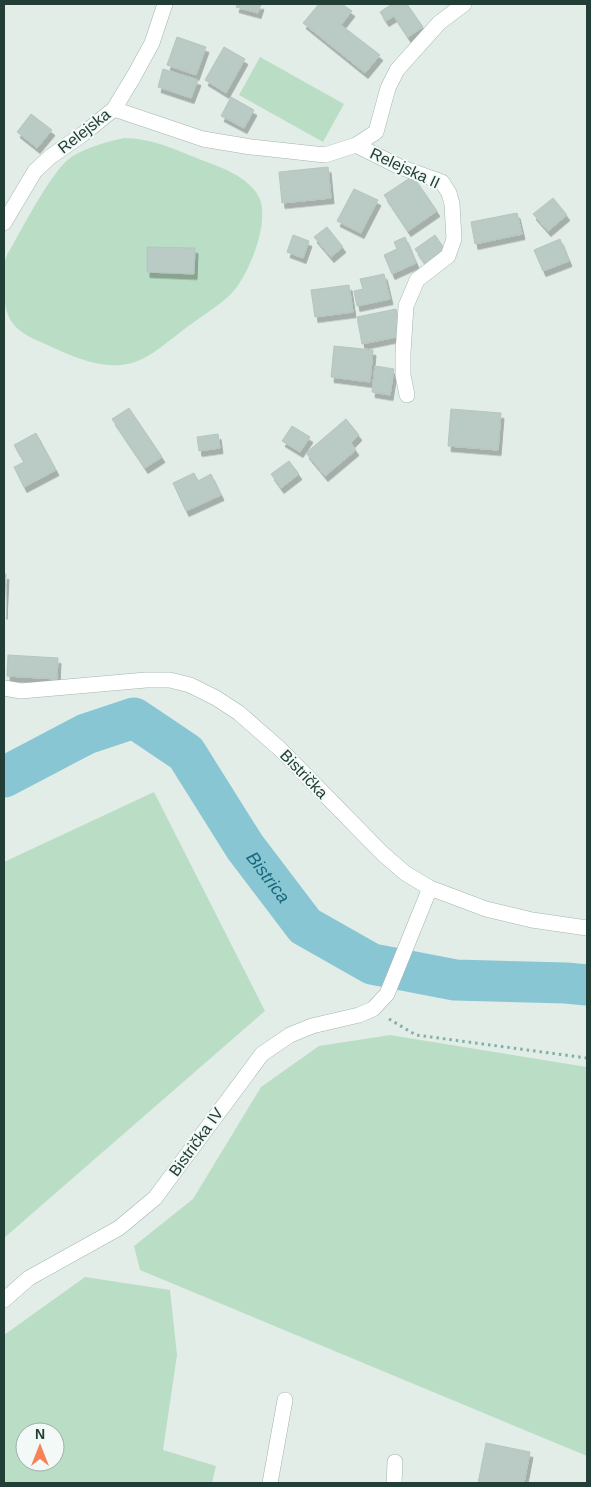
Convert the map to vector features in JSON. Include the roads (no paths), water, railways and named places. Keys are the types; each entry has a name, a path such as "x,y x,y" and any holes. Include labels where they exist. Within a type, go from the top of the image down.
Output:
{"street":[{"name":"Relejska","path":"4,223 35,171 50,157 114,109 152,43 165,4"},
{"path":"356,145 376,132 388,88 396,70 439,23 464,4"},
{"name":"Relejska II","path":"114,109 203,139 251,147 325,155 356,145 400,168 442,182 450,193 454,221 454,239 448,256 417,280 406,306 403,375 407,395"},
{"name":"Bistrička","path":"4,688 21,691 146,680 170,680 190,685 216,698 239,713 280,750 404,873 430,888 486,909 532,920 587,928"},
{"name":"Bistrička IV","path":"4,1300 28,1278 119,1228 155,1198 262,1054 290,1035 312,1026 359,1016 373,1010 387,994 430,888"},
{"path":"270,1483 284,1400"},
{"path":"394,1483 395,1462"}],"waterway":[{"name":"Bistrica","path":"4,777 86,734 134,718 186,753 245,847 305,926 372,964 455,980 587,985"}]}
